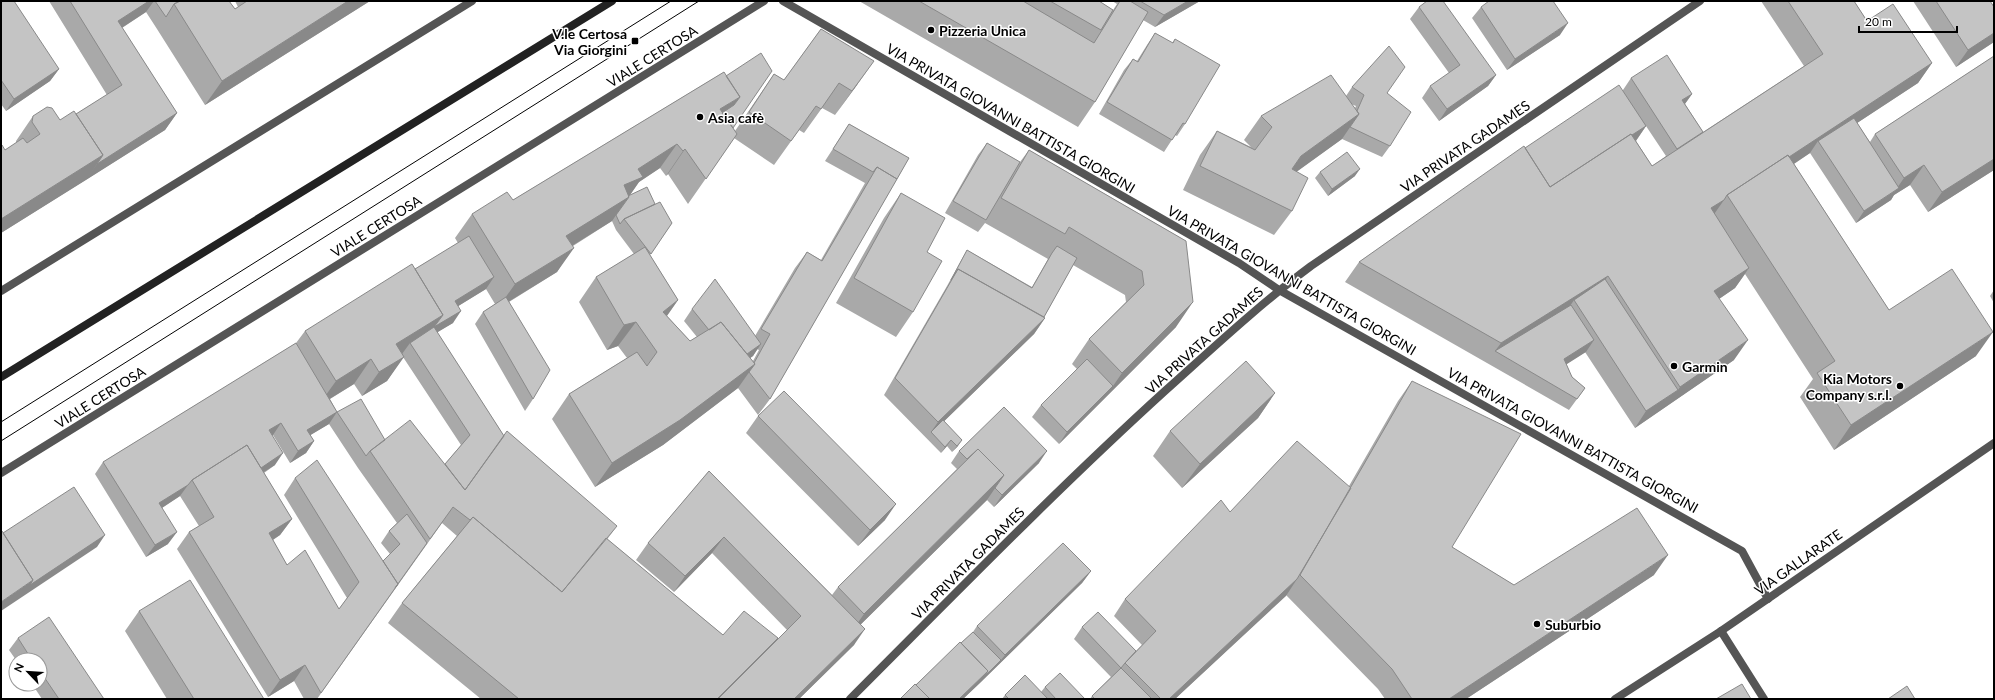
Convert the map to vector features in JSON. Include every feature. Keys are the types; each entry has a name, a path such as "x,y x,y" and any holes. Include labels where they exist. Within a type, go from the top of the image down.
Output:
{"main road":[{"path":"1,376 612,1"}],"street":[{"path":"1,291 472,1"},
{"name":"VIALE CERTOSA","path":"1,473 764,1"},
{"name":"VIA PRIVATA GIOVANNI BATTISTA GIORGINI","path":"783,1 1239,263 1279,290 1742,551 1768,599"},
{"name":"VIA PRIVATA GADAMES","path":"850,699 1106,445 1250,314 1279,290 1311,266 1700,1"},
{"name":"VIA GALLARATE","path":"1615,699 1721,631 1994,443"},
{"path":"1721,631 1764,699"}],"building":[{"path":"1,1 14,1 59,69 14,99 1,80"},
{"path":"70,1 149,1 118,21 177,113 97,164 103,155 76,114 122,85"},
{"path":"155,1 180,1 174,4 166,17"},
{"path":"180,1 229,1 235,9 247,1 348,1 222,81 174,4"},
{"path":"919,1 1023,1 1094,43 1120,1 1130,1 1148,12 1095,102"},
{"path":"1050,1 1099,1 1113,10 1101,30"},
{"path":"1140,1 1188,1 1164,15"},
{"path":"1427,1 1443,1 1496,75 1447,109 1430,86 1460,65 1419,7"},
{"path":"1489,1 1553,1 1568,23 1515,59 1481,7"},
{"path":"1788,1 1854,1 1867,21 1893,4 1932,63 1789,157 1788,155 1727,195 1724,200 1711,208 1749,268 1714,291 1748,340 1680,387 1608,276 1501,343 1359,262 1524,146 1550,187 1631,134 1652,166 1823,54"},
{"path":"1936,1 1990,1 1994,7 1994,33 1968,50"},
{"path":"821,29 874,61 852,91 839,83 821,109 816,106 791,141 749,112 774,74 784,80"},
{"path":"1155,33 1173,43 1175,39 1220,65 1185,124 1183,123 1172,140 1107,102 1133,59 1138,62"},
{"path":"1389,46 1405,67 1387,93 1411,112 1390,146 1350,127 1359,114 1357,111 1364,95 1352,87"},
{"path":"761,53 772,71 733,128 722,113 734,105 740,97 726,76"},
{"path":"1667,55 1692,94 1682,100 1703,132 1677,149 1631,78"},
{"path":"1994,56 1994,159 1942,192 1924,165 1904,178 1875,134"},
{"path":"724,72 740,97 720,109 737,134 706,179 685,149 683,151 677,144 638,169 643,177 624,185 629,197 566,236 574,248 515,284 472,214 507,192 513,200"},
{"path":"1331,75 1359,114 1301,156 1292,169 1308,178 1292,211 1200,166 1217,131 1255,150 1272,127 1261,116"},
{"path":"1619,85 1646,126 1632,135 1631,134 1550,187 1525,148"},
{"path":"47,107 52,108 60,120 74,111 103,155 1,219 1,145 5,150 23,138 27,143 40,134 32,122 33,116"},
{"path":"1854,118 1899,188 1864,211 1818,141"},
{"path":"849,124 909,158 897,179 877,167 873,172 833,149"},
{"path":"987,143 1020,162 986,220 953,201"},
{"path":"1029,150 1186,241 1193,302 1122,373 1089,339 1144,285 1142,271 1069,227 1065,234 1001,198"},
{"path":"1347,152 1360,169 1332,189 1320,172"},
{"path":"1788,155 1889,310 1952,269 1993,332 1851,425 1817,373 1835,361 1727,195"},
{"path":"877,167 897,179 770,399 749,372 755,364 754,363 770,334 761,329 807,252 822,261"},
{"path":"647,187 655,204 624,219 620,224 616,215 629,197 628,196"},
{"path":"901,193 945,218 927,252 942,261 913,312 854,278"},
{"path":"660,202 672,223 651,254 624,219"},
{"path":"469,236 494,277 455,301 461,311 434,327 443,315 415,269"},
{"path":"1057,246 1077,258 1044,317 958,269 951,280 967,250 1032,288"},
{"path":"645,247 678,300 663,312 690,341 721,322 755,364 680,420 612,463 569,394 637,352 647,366 657,352 636,322 624,325 596,277"},
{"path":"412,264 443,315 396,344 404,357 379,372 371,359 336,381 305,331"},
{"path":"958,269 1045,318 938,422 895,378"},
{"path":"715,279 761,344 747,354 721,322 709,330 692,309"},
{"path":"1605,279 1678,390 1646,411 1574,300"},
{"path":"506,297 550,370 533,399 483,312"},
{"path":"1571,305 1594,340 1564,359 1572,377 1585,388 1577,399 1495,351"},
{"path":"434,327 504,436 465,490 445,464 470,435 410,343"},
{"path":"296,343 337,412 307,430 314,441 298,451 281,423 269,430 283,453 261,468 247,445 159,503 177,532 155,545 103,462"},
{"path":"1087,359 1113,386 1067,432 1041,405"},
{"path":"1246,361 1275,393 1200,464 1170,431"},
{"path":"1412,381 1521,434 1452,547 1514,585 1637,508 1668,555 1449,699 1412,699 1392,669 1300,575"},
{"path":"784,391 896,504 870,530 758,416"},
{"path":"361,399 385,440 370,451 366,456 337,412"},
{"path":"1004,407 1047,451 1002,495 995,488 1004,475 978,449 967,459 959,451"},
{"path":"410,420 465,490 507,431 617,526 562,592 473,517 470,520 453,507 430,539 370,451"},
{"path":"943,420 962,440 957,446 951,440 945,447 931,432"},
{"path":"1297,441 1351,488 1297,579 1169,699 1161,699 1125,663 1156,631 1125,599 1221,500 1230,512"},
{"path":"247,445 292,519 269,533 287,565 305,550 339,609 359,582 295,478 317,460 398,584 321,693 305,665 280,680 189,532 214,517 192,480"},
{"path":"978,449 1004,475 864,614 838,587"},
{"path":"709,471 865,629 794,699 718,699 801,616 724,537 685,576 648,543"},
{"path":"74,487 105,535 30,585 33,580 3,533"},
{"path":"407,514 427,543 398,584 383,561 400,544 389,531"},
{"path":"473,517 562,592 606,538 723,635 744,611 778,638 717,699 519,699 402,603"},
{"path":"2,531 33,580 1,602 1,532"},
{"path":"1063,543 1091,571 1005,655 977,626"},
{"path":"190,580 264,699 194,699 139,611"},
{"path":"1098,612 1136,651 1121,668 1082,627"},
{"path":"49,617 104,699 59,699 48,683 48,652 27,652 18,638"},
{"path":"973,632 1001,660 984,677 988,671 961,643"},
{"path":"960,642 988,671 959,699 930,699 916,685"},
{"path":"1121,668 1152,699 1095,699 1092,696"},
{"path":"1060,673 1085,699 1056,699 1045,687"},
{"path":"1025,675 1048,699 1009,699 1005,695"},
{"path":"915,684 930,699 900,699"},
{"path":"1742,684 1751,699 1716,699"},
{"path":"1907,686 1915,699 1888,699"}],"tram line":[{"path":"1,422 671,1"},
{"path":"1,441 699,1"}],"place":[{"name":"Pizzeria Unica","path":"931,30"},
{"name":"V.le Certosa Via Giorgini","path":"635,41"},
{"name":"Asia cafè","path":"700,117"},
{"name":"Garmin","path":"1674,366"},
{"name":"Kia Motors Company s.r.l.","path":"1900,386"},
{"name":"Suburbio","path":"1537,624"}]}
